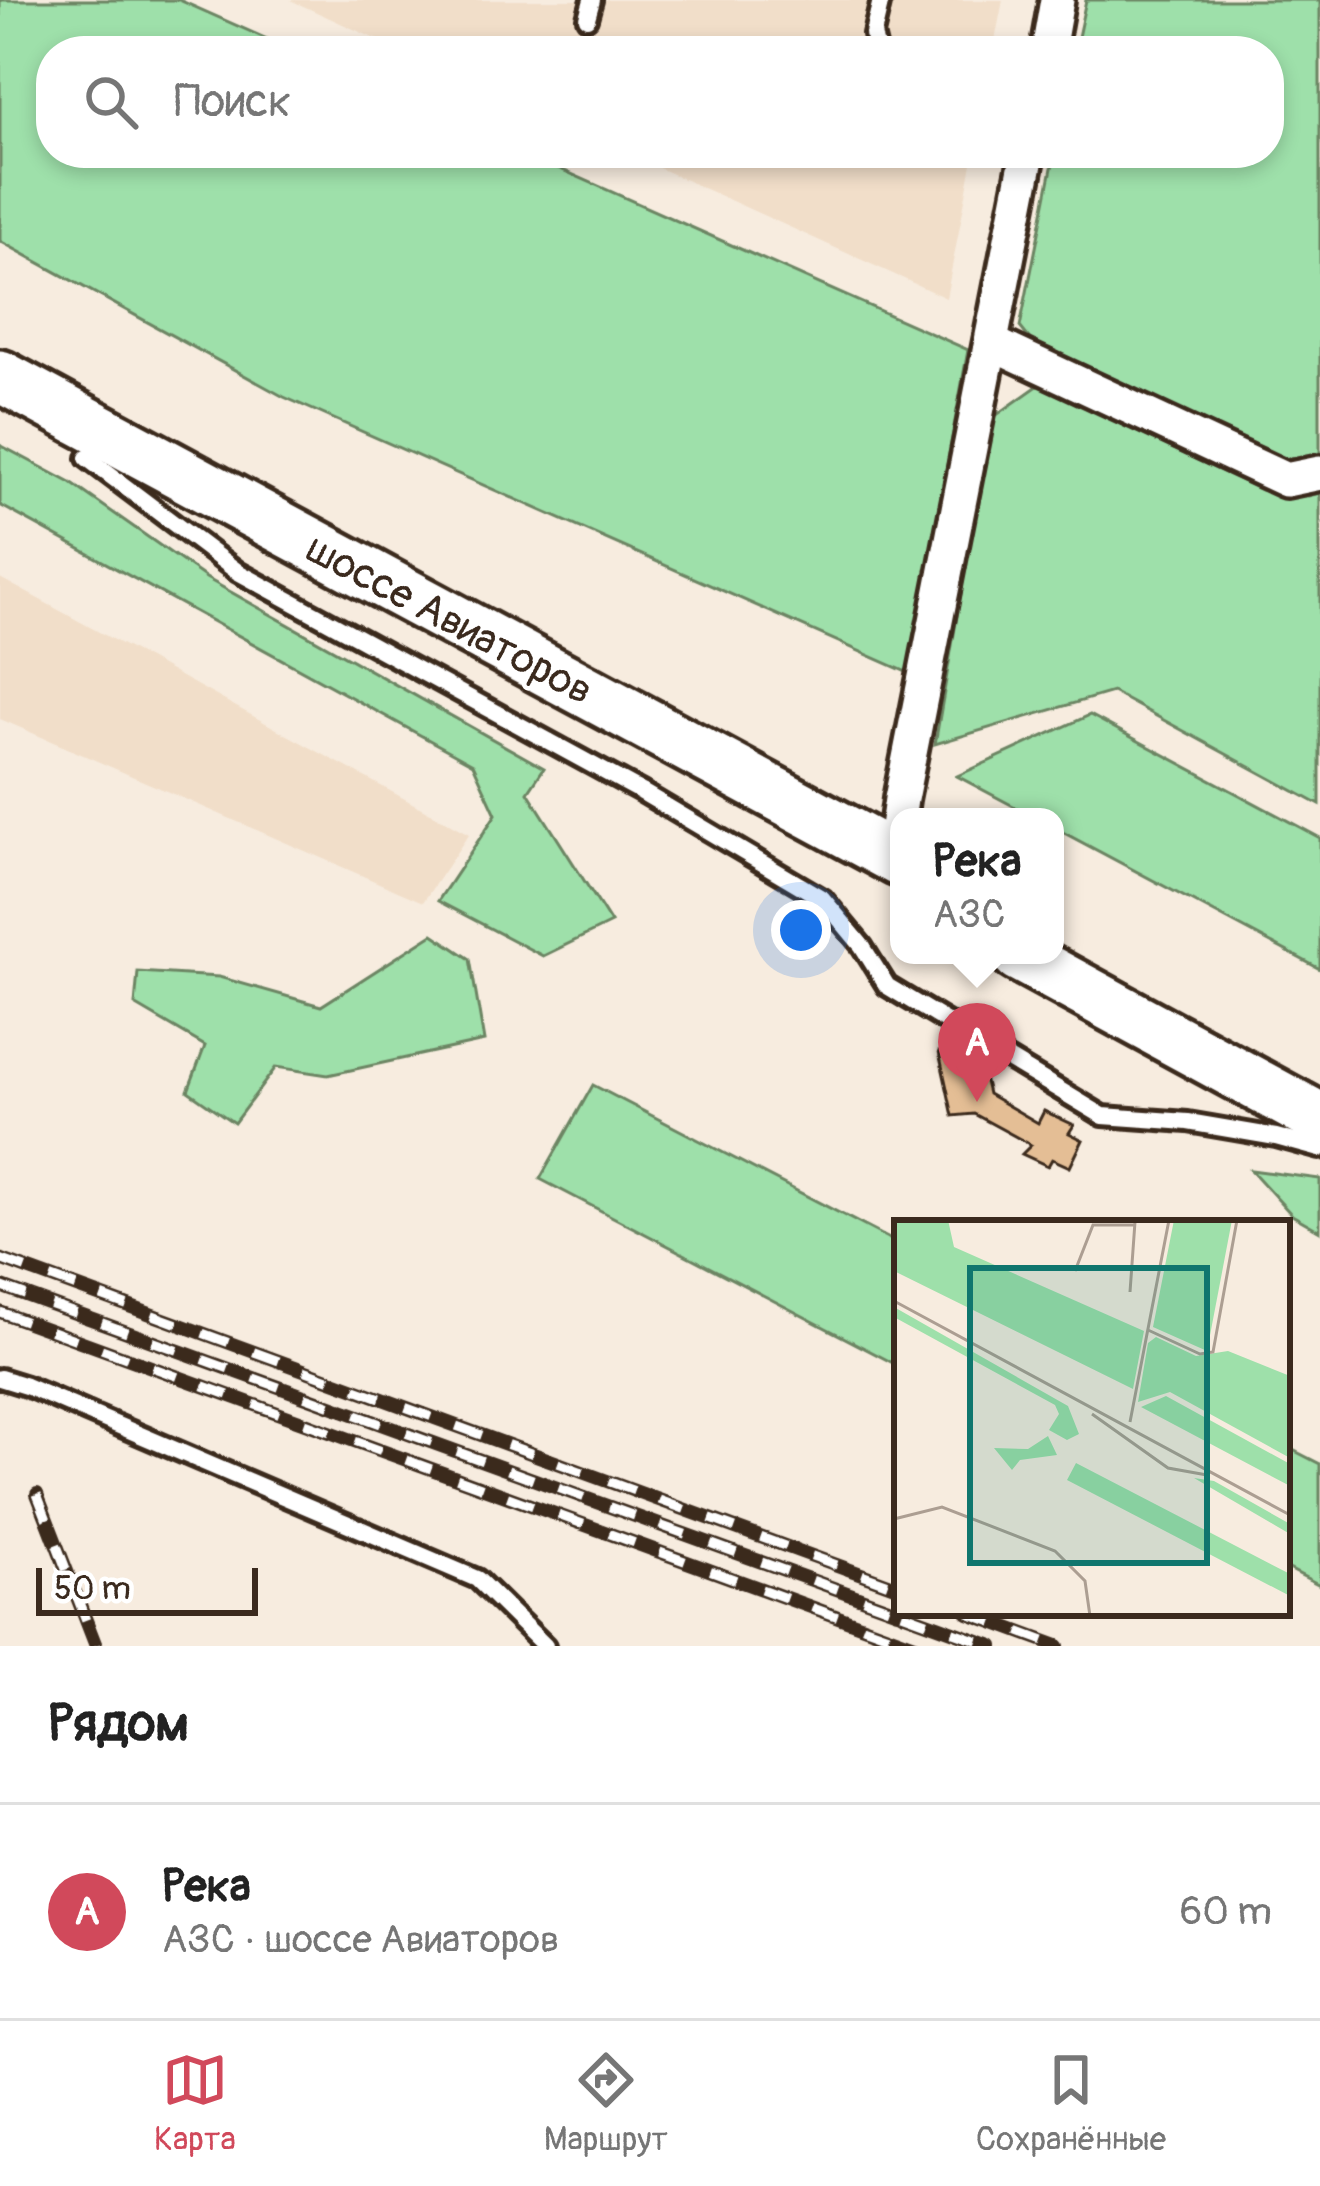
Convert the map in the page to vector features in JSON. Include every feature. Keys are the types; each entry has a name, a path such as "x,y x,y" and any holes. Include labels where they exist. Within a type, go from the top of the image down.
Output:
{"main road":[{"name":"шоссе Авиаторов","path":"0,376 890,865"},
{"name":"шоссе Авиаторов","path":"0,411 890,865"},
{"path":"1064,949 1320,1087"},
{"path":"1034,964 1320,1120"}],"street":[{"path":"1051,36 1058,0"},
{"path":"904,808 910,753 1025,168"},
{"path":"992,343 1286,479 1320,473"}],"lane":[{"path":"873,36 881,0"},
{"path":"87,458 238,572 642,792 823,899 887,986 1103,1116 1188,1122 1320,1149"},
{"path":"0,1378 477,1579 545,1646"}],"shaded area":[{"path":"290,0 1003,0 996,36 369,36"},
{"path":"659,168 971,168 946,298"},
{"path":"0,578 469,834 423,902 0,719"}],"green space":[{"path":"0,0 179,0 260,36 36,36 36,168 558,168 968,350 909,673 284,397 0,241"},
{"path":"1086,0 1320,0 1320,459 1275,458 1040,352 1020,327 1052,168 1284,168 1284,36 1078,36"},
{"path":"1039,385 1261,490 1308,496 1320,493 1320,805 1112,692 935,744 991,419"},
{"path":"0,445 71,483 206,578 544,768 528,792 611,923 543,956 438,901 496,814 473,764 0,505"},
{"path":"1090,715 1320,838 1320,969 1064,833 1064,808 1017,808 957,776"},
{"path":"433,934 470,959 484,1041 328,1075 276,1067 234,1123 188,1091 205,1046 135,1005 138,972 219,977 321,1006"},
{"path":"593,1085 894,1241 894,1363 540,1179"},
{"path":"1251,1170 1320,1179 1320,1231 1292,1215"},
{"path":"1290,1449 1320,1464 1320,1585 1290,1570"}],"building":[{"path":"977,1048 988,1094 1038,1123 1044,1111 1074,1125 1069,1133 1083,1140 1070,1167 1052,1159 1048,1166 1022,1154 1031,1145 974,1114 953,1116 939,1052"}],"railway":[{"path":"0,1259 894,1586"},
{"path":"0,1286 894,1610"},
{"path":"0,1312 918,1646"},
{"path":"37,1494 96,1646"},
{"path":"910,1616 993,1646"},
{"path":"976,1616 1058,1646"}],"place":[{"name":"Река","path":"977,1102"}]}
